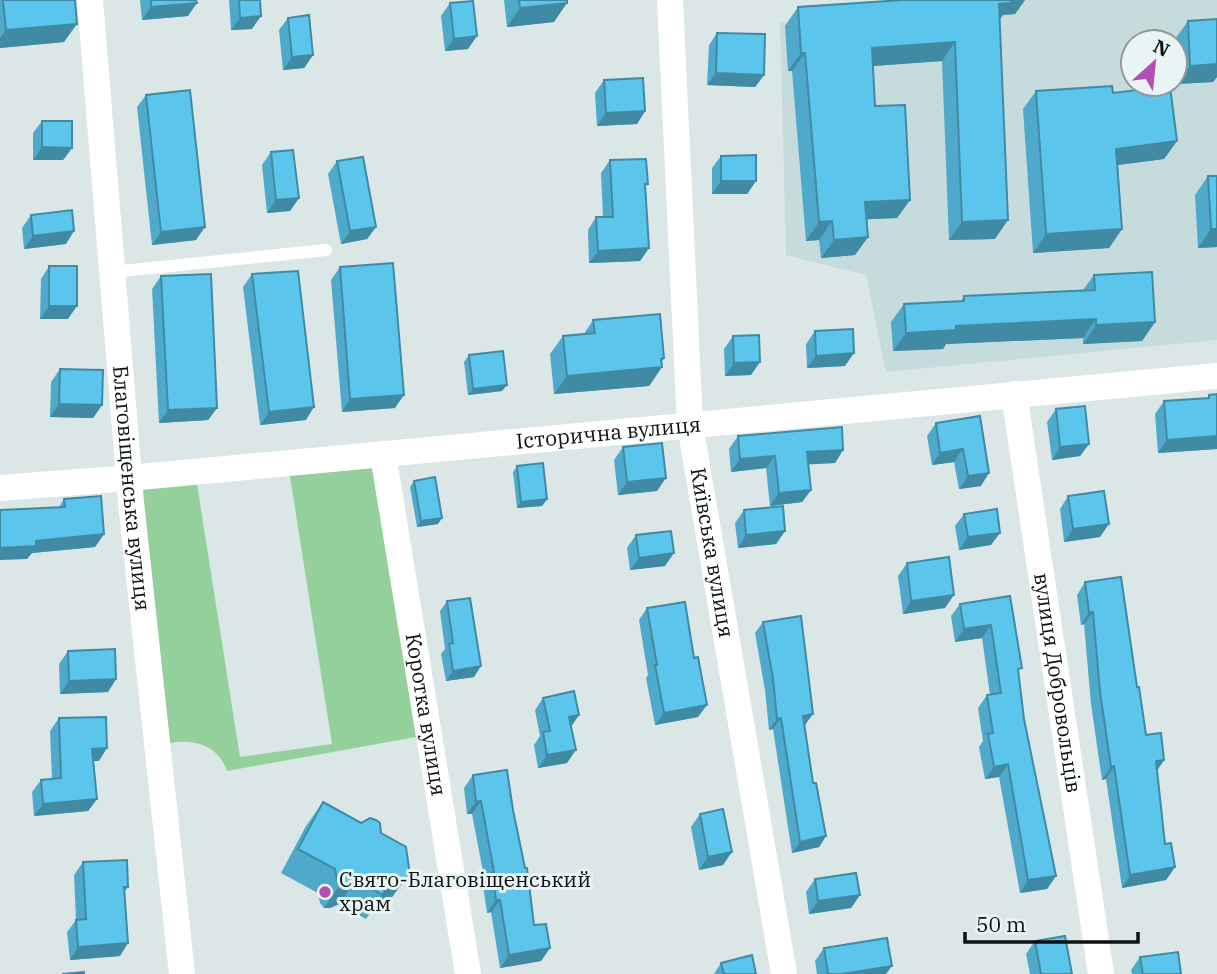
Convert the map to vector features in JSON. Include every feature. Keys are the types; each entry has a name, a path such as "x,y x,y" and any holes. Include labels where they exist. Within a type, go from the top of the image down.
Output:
{"street":[{"name":"Благовіщенська вулиця","path":"90,0 129,478 182,974"},
{"name":"Київська вулиця","path":"670,0 690,425 783,974"},
{"name":"Історична вулиця","path":"0,488 1217,376"},
{"name":"вулиця Добровольців","path":"1014,394 1101,974"},
{"name":"Коротка вулиця","path":"383,454 468,974"}],"lane":[{"path":"112,272 326,250"}],"shaded area":[{"path":"934,0 1217,0 1217,340 886,372 866,275 786,255 780,23 932,7"}],"green space":[{"path":"372,468 416,737 227,771 218,755 204,746 188,742 170,743 142,488 197,484 240,757 332,744 290,476"}],"building":[{"path":"3,0 75,0 77,24 6,30"},
{"path":"151,0 196,0 197,3 151,7"},
{"path":"239,0 260,0 261,16 240,18"},
{"path":"519,0 567,0 567,3 520,8"},
{"path":"903,0 1011,0 1011,3 999,4 1008,220 962,222 955,42 872,48 875,106 905,105 910,200 865,202 868,237 834,240 832,221 819,222 805,53 801,53 798,7"},
{"path":"473,1 477,36 454,39 450,3"},
{"path":"309,15 313,55 292,57 288,18"},
{"path":"1217,19 1217,64 1190,66 1188,21"},
{"path":"717,33 765,34 764,75 716,73"},
{"path":"643,78 645,111 606,113 604,80"},
{"path":"1112,86 1113,93 1119,92 1119,98 1172,98 1177,141 1116,149 1122,229 1046,234 1036,91"},
{"path":"190,90 205,227 161,232 146,95"},
{"path":"42,121 72,121 72,148 42,147"},
{"path":"293,150 299,198 276,200 271,152"},
{"path":"756,155 756,181 721,181 721,156"},
{"path":"363,157 376,227 350,231 337,161"},
{"path":"646,159 649,248 598,251 596,217 613,217 610,160"},
{"path":"1208,176 1217,176 1217,229 1211,229"},
{"path":"72,210 74,231 33,236 31,215"},
{"path":"393,263 404,395 350,399 340,267"},
{"path":"49,266 77,266 77,306 49,306"},
{"path":"298,271 314,407 269,412 252,274"},
{"path":"1152,272 1155,322 1096,325 1096,319 956,326 956,330 906,333 904,304 964,301 964,296 1095,290 1094,275"},
{"path":"211,274 217,408 168,410 161,276"},
{"path":"660,314 664,358 661,359 662,367 567,376 563,336 595,333 593,320"},
{"path":"853,329 854,353 816,356 815,331"},
{"path":"759,335 760,362 734,363 733,336"},
{"path":"503,351 507,385 473,389 469,355"},
{"path":"60,369 103,370 102,405 59,404"},
{"path":"1217,394 1217,436 1167,440 1164,401 1209,398 1209,395"},
{"path":"1085,406 1089,444 1060,447 1056,409"},
{"path":"980,416 989,473 968,476 963,449 940,453 936,423"},
{"path":"842,427 843,450 807,452 811,490 779,493 775,456 740,459 738,436"},
{"path":"662,443 666,478 627,482 623,447"},
{"path":"543,463 547,499 521,502 517,466"},
{"path":"435,477 442,518 421,521 414,481"},
{"path":"1104,491 1109,524 1073,529 1068,496"},
{"path":"101,496 104,534 36,541 36,546 0,548 0,510 65,507 64,499"},
{"path":"783,506 785,531 746,535 744,510"},
{"path":"997,509 1000,533 968,537 964,514"},
{"path":"671,531 674,553 639,558 636,535"},
{"path":"949,557 954,595 911,601 907,563"},
{"path":"1121,577 1146,735 1161,733 1164,760 1156,761 1165,844 1171,843 1175,867 1130,875 1100,692 1093,612 1089,612 1085,582"},
{"path":"1010,596 1022,668 1018,669 1024,719 1056,876 1028,880 1008,764 994,767 988,734 993,733 987,695 1001,693 991,625 964,629 960,604"},
{"path":"470,598 481,666 453,671 449,644 453,643 447,601"},
{"path":"685,602 694,658 698,657 707,705 664,713 647,608"},
{"path":"801,616 813,714 803,716 813,783 816,783 826,836 800,842 781,718 777,719 763,622"},
{"path":"115,649 116,679 69,681 68,651"},
{"path":"574,691 579,715 569,717 576,750 547,755 543,732 550,731 543,698"},
{"path":"106,717 107,748 92,749 97,799 43,804 41,780 61,778 59,718"},
{"path":"507,770 513,810 527,868 534,925 546,924 550,948 509,955 500,900 496,900 494,872 481,801 476,802 473,775"},
{"path":"323,802 361,823 370,818 376,820 380,823 381,833 406,847 409,868 407,877 401,884 385,889 383,895 356,880 341,884 335,869 298,849"},
{"path":"723,809 732,852 708,857 700,814"},
{"path":"127,860 128,887 124,887 128,943 78,947 76,920 86,919 83,862"},
{"path":"856,873 860,895 818,901 815,879"},
{"path":"1065,936 1072,974 1041,974 1035,941"},
{"path":"887,938 892,966 828,974 824,948"},
{"path":"1178,952 1181,974 1143,974 1140,957"},
{"path":"752,955 756,974 724,974 721,963"}],"place":[{"name":"Свято-Благовіщенський храм","path":"325,892"}]}
